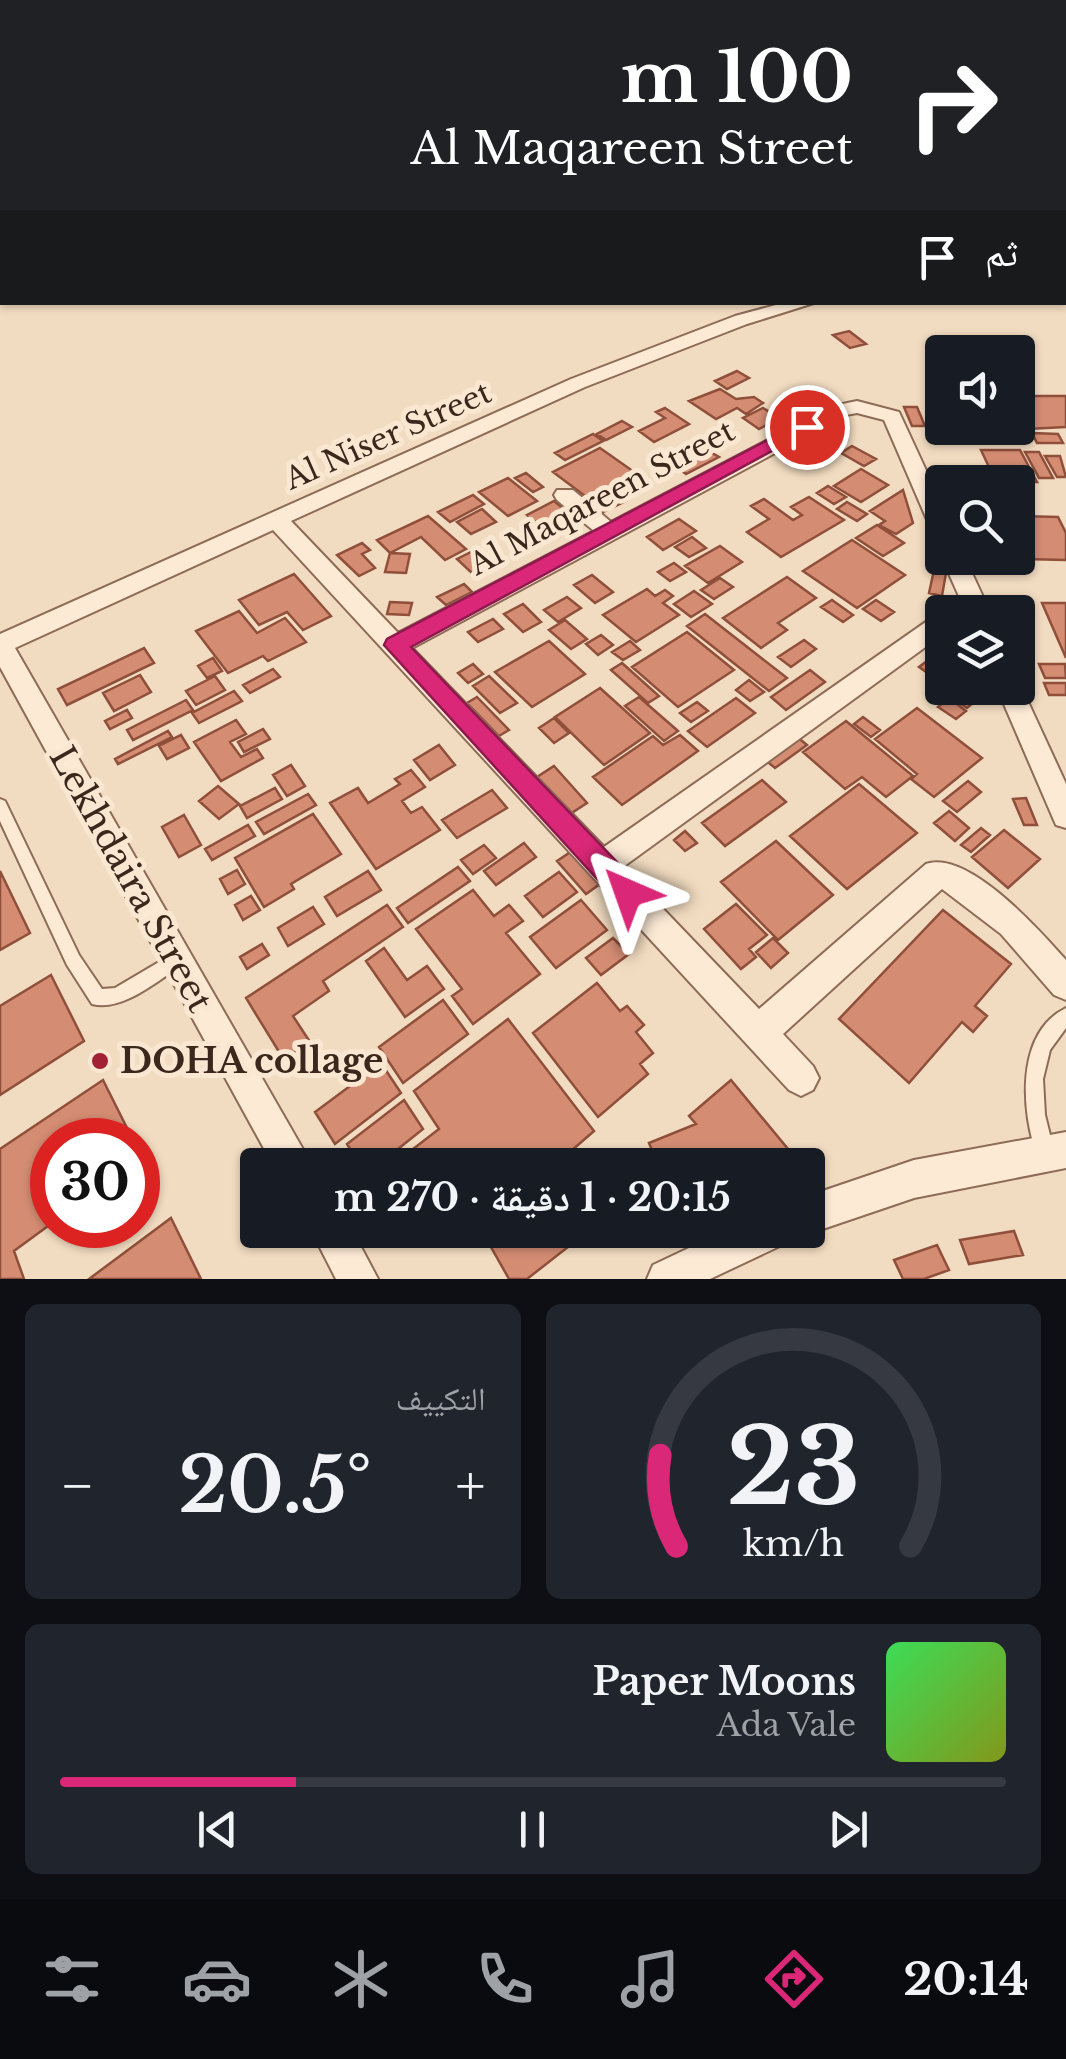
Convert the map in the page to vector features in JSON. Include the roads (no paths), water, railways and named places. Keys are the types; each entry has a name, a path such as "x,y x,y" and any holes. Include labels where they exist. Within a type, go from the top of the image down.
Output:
{"street":[{"name":"Al Niser Street","path":"0,644 578,383 740,320 794,305"},
{"name":"Al Maqareen Street","path":"396,645 840,410 857,406 892,416 925,491"},
{"path":"565,495 608,531"},
{"path":"276,519 800,1078"},
{"path":"602,865 925,635"},
{"name":"Lekhdaira Street","path":"0,644 283,1148"},
{"path":"1017,705 1066,816"},
{"path":"758,1033 937,874 949,876 1012,924 1066,984"},
{"path":"825,1209 914,1179 1056,1152"},
{"path":"340,1248 358,1279"},
{"path":"667,1279 732,1248"}],"lane":[{"path":"878,0 900,0"},
{"path":"0,805 73,960 98,998 117,996 176,960"},
{"path":"1056,1152 1037,1128 1032,1080 1044,1042 1066,1016"}],"place":[{"name":"DOHA collage","path":"100,1061"}]}
